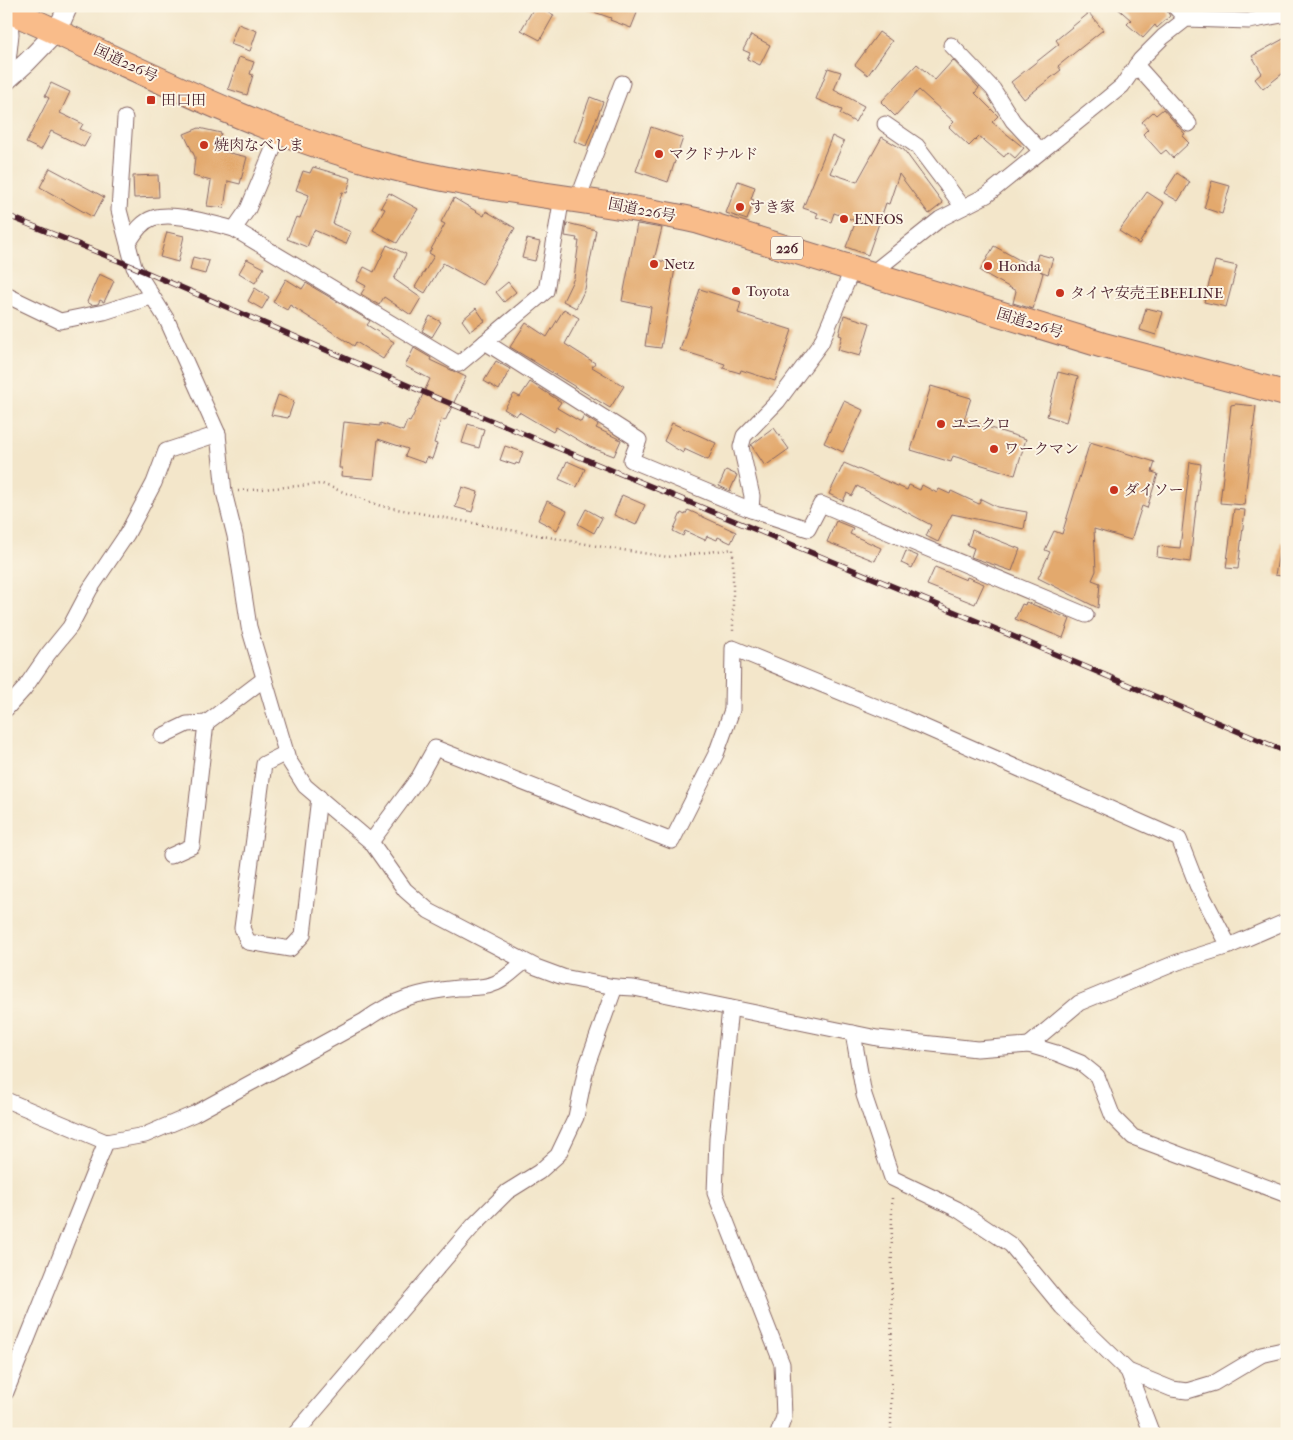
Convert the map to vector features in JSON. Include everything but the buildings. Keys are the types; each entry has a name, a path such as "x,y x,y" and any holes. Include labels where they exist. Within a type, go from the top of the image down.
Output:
{"highway":[{"name":"国道226号","path":"7,9 211,102 334,150 384,165 472,184 643,209 698,222 1102,346 1287,394"}],"street":[{"path":"6,81 28,62 56,31 68,6"},
{"path":"1174,6 1186,19"},
{"path":"6,62 7,9"},
{"path":"750,510 752,496 741,447 744,436 778,401 821,342 862,271 940,219 986,195 1122,86 1136,65 1163,37 1186,19 1250,21 1287,14"},
{"path":"951,45 993,89 1013,121 1041,151"},
{"path":"1136,65 1189,124"},
{"path":"128,242 139,227 154,218 189,218 234,229 459,364 546,291 570,198 622,83"},
{"path":"126,118 119,210 134,267 167,320 218,434 224,492 235,536 249,626 286,753 305,786 372,842 405,890 430,911 524,962 563,977 614,987 634,988 912,1044 976,1050 1029,1045 1089,1068 1097,1076 1112,1117 1133,1137 1287,1195"},
{"path":"886,124 917,146 963,207"},
{"path":"234,229 248,209 280,130"},
{"path":"6,295 60,321 104,312 151,297"},
{"path":"485,342 639,440 631,460 750,510 808,529 821,504 1086,615"},
{"path":"6,709 24,689 48,654 70,627 90,589 126,534 154,483 166,451 218,434"},
{"path":"372,842 420,777 436,748 672,841 716,754 732,710 733,648 906,719 1179,839 1197,885 1229,946"},
{"path":"162,736 187,724 206,723 264,679"},
{"path":"170,856 192,846 206,723"},
{"path":"286,753 264,764 242,928 248,942 290,949 303,935 319,797"},
{"path":"1029,1045 1079,1003 1178,962 1229,946 1287,921"},
{"path":"6,1100 106,1142 144,1135 194,1114 364,1021 386,1005 412,995 458,988 479,989 498,982 524,962"},
{"path":"295,1434 474,1225 507,1192 539,1172 558,1155 576,1117 586,1068 614,987"},
{"path":"730,1008 717,1139 716,1193 782,1364 784,1418 778,1434"},
{"path":"853,1033 864,1094 892,1178 957,1209 1011,1246 1062,1307 1128,1371 1172,1389 1187,1391 1214,1383 1261,1355 1287,1350"},
{"path":"6,1392 106,1142"},
{"path":"1128,1371 1152,1434"}],"path":[{"path":"224,492 322,484 381,506 668,557 733,549 733,648"},
{"path":"890,1434 892,1178"}],"railway":[{"path":"6,215 134,267 437,398 984,624 1287,752"}],"place":[{"name":"田口田","path":"151,100"},
{"name":"焼肉なべしま","path":"204,145"},
{"name":"マクドナルド","path":"659,154"},
{"name":"すき家","path":"740,207"},
{"name":"ENEOS","path":"844,219"},
{"name":"Netz","path":"654,264"},
{"name":"Honda","path":"988,266"},
{"name":"Toyota","path":"736,291"},
{"name":"タイヤ安売王BEELINE","path":"1060,293"},
{"name":"ユニクロ","path":"941,424"},
{"name":"ワークマン","path":"994,449"},
{"name":"ダイソー","path":"1114,490"}]}
